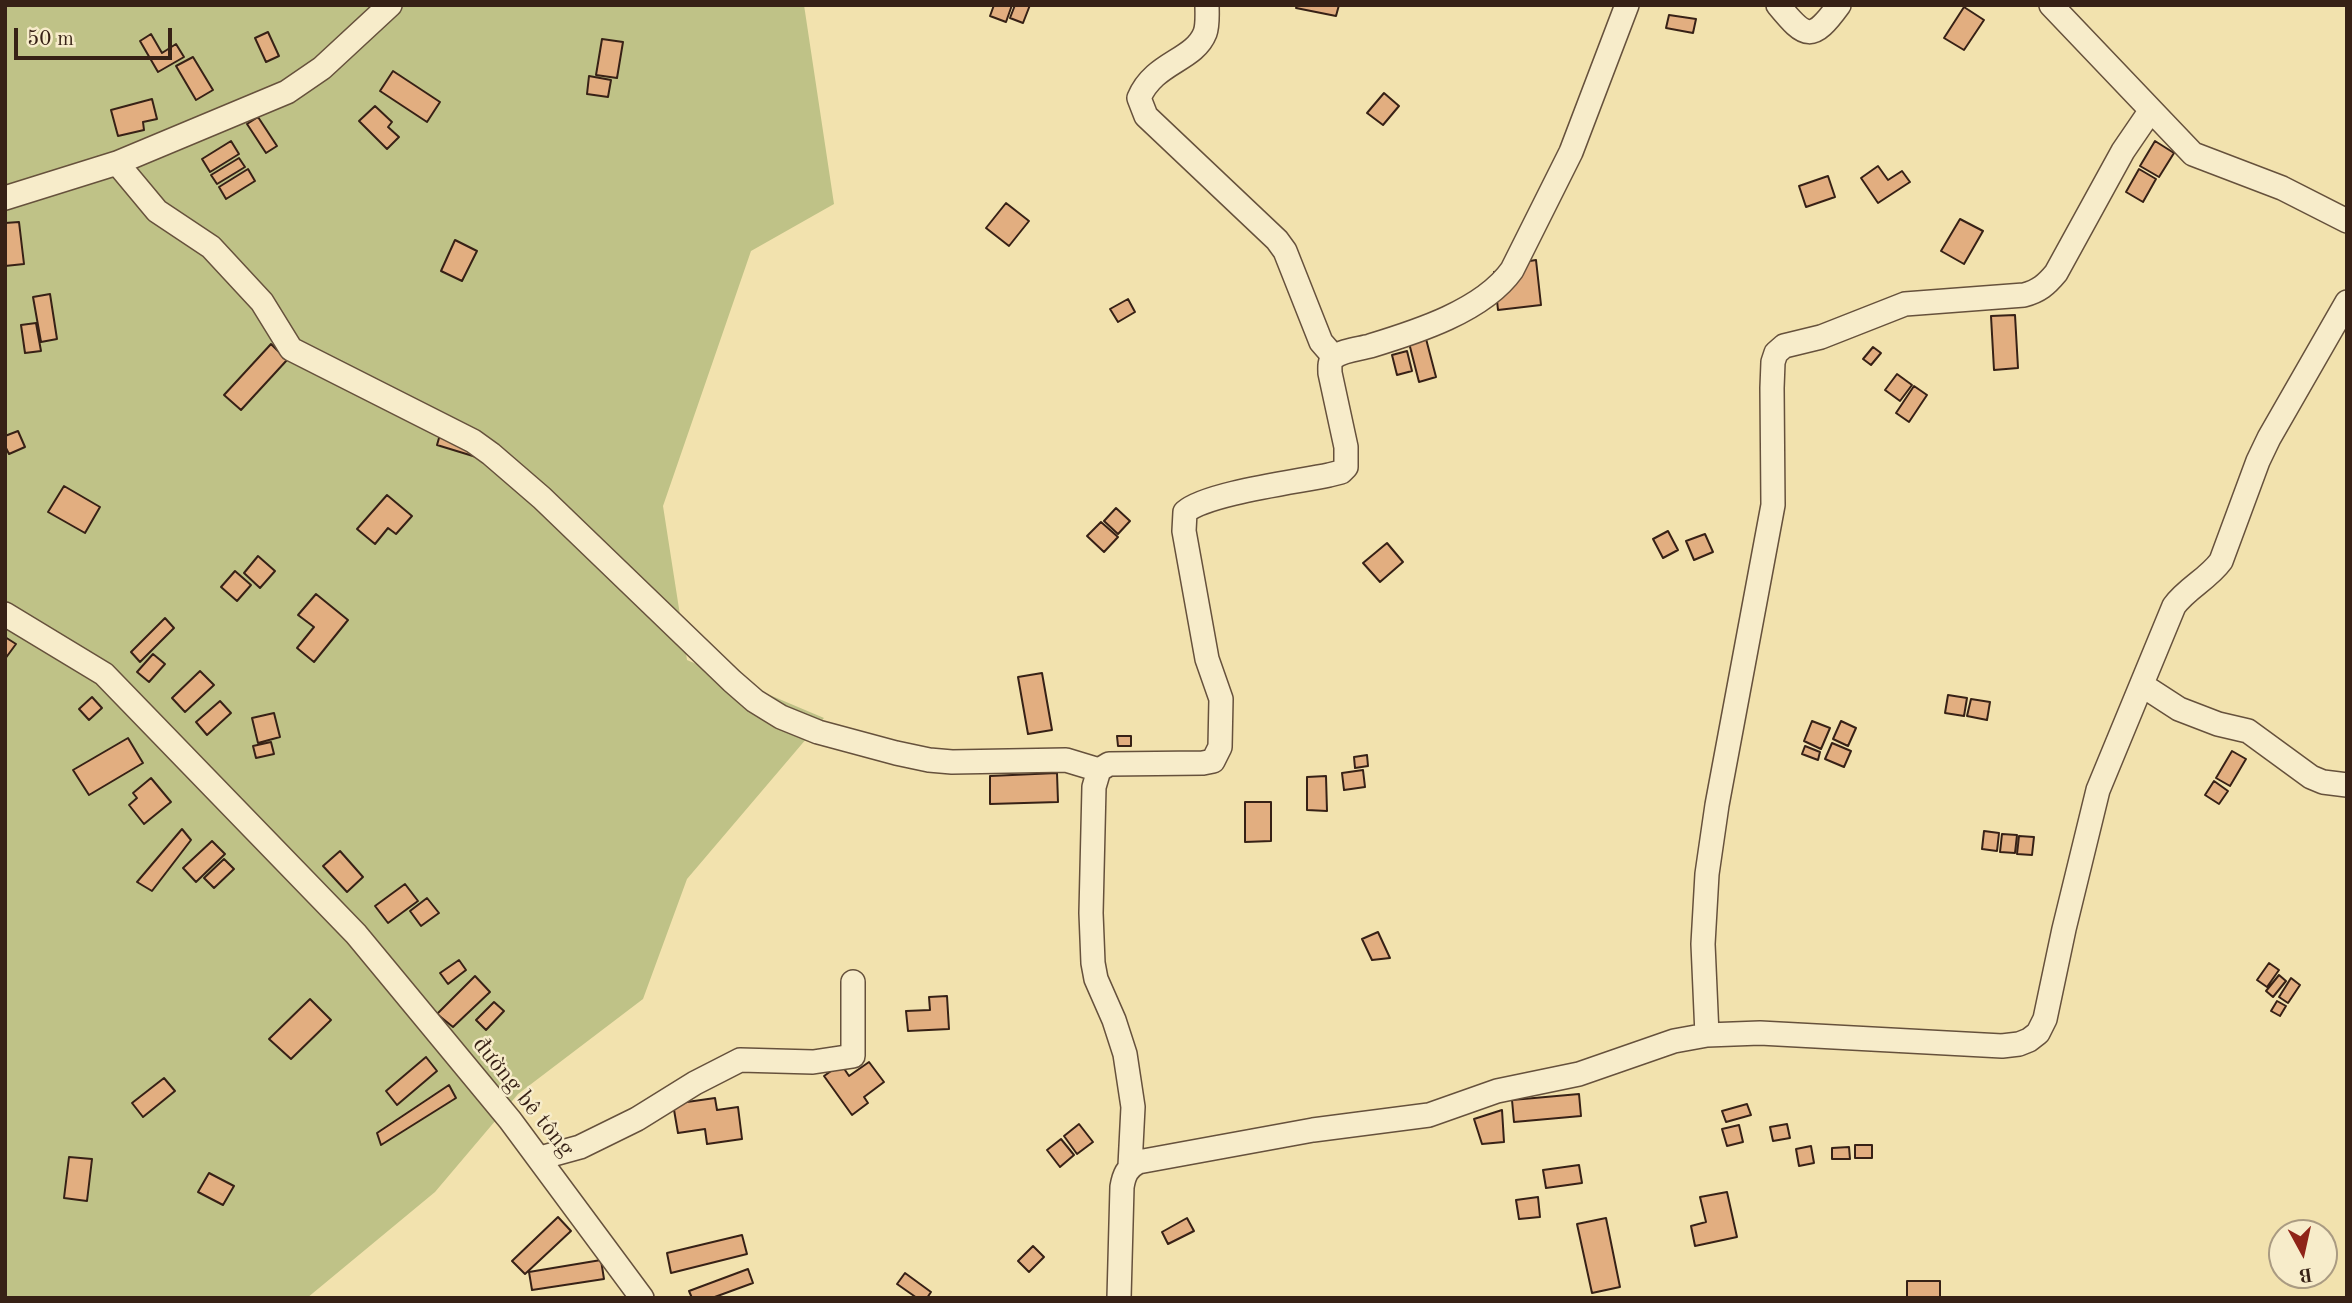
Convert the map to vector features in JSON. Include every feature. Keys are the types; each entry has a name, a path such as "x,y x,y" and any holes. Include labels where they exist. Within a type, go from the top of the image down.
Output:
{"street":[{"path":"5,198 117,163 287,92 322,68 390,5"},
{"path":"1207,5 1206,29 1201,41 1192,50 1159,70 1144,85 1139,98 1146,116 1277,240 1285,251 1321,342 1334,357"},
{"path":"1130,1166 1133,1107 1125,1054 1096,979 1093,963 1091,864 1094,787 1099,770 1109,764 1203,763 1213,761 1220,747 1221,699 1207,659 1184,531 1185,512 1196,504 1222,496 1329,475 1341,472 1346,467 1346,447 1330,362 1334,357 1444,319 1488,296 1504,281 1572,152 1628,5"},
{"path":"1778,5 1796,27 1806,32 1816,32 1839,5"},
{"path":"2051,5 2193,154 2282,188 2347,221"},
{"path":"1707,1035 1703,944 1707,874 1717,804 1773,505 1772,388 1776,353 1784,346 1821,337 1905,304 2024,295 2046,286 2056,273 2123,151 2151,110"},
{"path":"117,163 157,211 211,247 262,303 291,349 473,441 491,454 542,498 673,627 755,701 781,717 818,732 929,760 978,763 1066,760 1099,770"},
{"path":"1119,1298 1122,1187 1124,1175 1130,1166 1138,1162 1312,1130 1429,1115 1497,1091 1579,1074 1674,1041 1707,1035 1760,1033 2002,1046 2019,1044 2038,1033 2045,1019 2098,790 2174,606 2221,561 2269,438 2347,302"},
{"name":"đường bê tông","path":"5,614 104,674 356,934 540,1158 642,1298"},
{"path":"2142,685 2179,709 2218,724 2248,731 2323,782 2347,785"},
{"path":"540,1158 580,1147 637,1119 695,1083 740,1060 813,1062 853,1056 853,982"}],"green space":[{"path":"5,5 804,5 834,204 751,251 663,506 687,660 824,718 687,879 643,999 518,1094 435,1192 307,1298 5,1298"}],"building":[{"path":"994,5 1012,5 1006,22 990,16"},
{"path":"1015,5 1030,5 1023,23 1010,18"},
{"path":"1297,5 1339,5 1336,16 1296,8"},
{"path":"1964,7 1984,20 1964,50 1944,38"},
{"path":"1669,15 1696,19 1693,33 1666,28"},
{"path":"268,32 279,56 266,62 255,38"},
{"path":"151,34 162,53 176,44 184,57 158,72 140,41"},
{"path":"602,39 623,42 617,78 596,75"},
{"path":"193,57 213,90 196,100 176,66"},
{"path":"393,71 440,102 427,122 380,91"},
{"path":"589,76 611,80 608,97 587,94"},
{"path":"1384,93 1399,106 1383,125 1367,113"},
{"path":"152,99 157,119 143,122 144,130 118,136 111,110"},
{"path":"375,106 392,122 388,127 399,137 387,149 359,121"},
{"path":"258,117 277,146 266,153 247,124"},
{"path":"231,141 239,154 210,172 202,159"},
{"path":"2155,141 2174,153 2159,177 2140,166"},
{"path":"239,158 245,167 217,184 211,175"},
{"path":"1878,166 1888,180 1902,171 1910,182 1878,203 1861,178"},
{"path":"248,169 255,181 226,199 219,187"},
{"path":"2139,169 2156,179 2143,202 2126,192"},
{"path":"1828,176 1835,197 1806,207 1799,186"},
{"path":"1006,203 1029,221 1009,246 986,228"},
{"path":"1960,219 1983,231 1964,264 1941,251"},
{"path":"19,222 24,264 5,266 5,223"},
{"path":"455,240 477,251 462,281 441,271"},
{"path":"1536,260 1541,305 1498,310 1494,272 1511,270 1511,264"},
{"path":"50,294 57,339 41,342 33,297"},
{"path":"1128,299 1135,312 1118,322 1110,309"},
{"path":"2015,315 2018,368 1994,370 1991,316"},
{"path":"36,323 41,351 25,353 21,325"},
{"path":"1425,335 1436,377 1419,382 1408,339"},
{"path":"271,344 287,360 241,410 224,395"},
{"path":"1873,347 1881,353 1871,365 1863,359"},
{"path":"1407,351 1412,371 1397,375 1392,355"},
{"path":"1897,374 1912,385 1900,401 1885,390"},
{"path":"1914,386 1927,395 1909,422 1896,413"},
{"path":"18,431 25,447 9,454 5,446 5,436"},
{"path":"441,431 486,460 437,445"},
{"path":"64,486 100,507 85,533 48,512"},
{"path":"387,495 412,516 396,534 388,528 375,544 357,529"},
{"path":"1116,508 1130,521 1118,534 1104,521"},
{"path":"1101,522 1118,537 1104,552 1087,536"},
{"path":"1668,531 1678,550 1663,558 1653,539"},
{"path":"1705,534 1713,552 1694,560 1686,541"},
{"path":"1387,543 1403,562 1380,582 1363,563"},
{"path":"258,556 275,571 260,588 244,573"},
{"path":"235,571 251,585 237,601 221,587"},
{"path":"316,594 348,620 314,662 297,648 314,627 298,615"},
{"path":"165,618 174,628 140,662 131,652"},
{"path":"5,637 16,644 5,659"},
{"path":"153,654 165,664 149,682 137,672"},
{"path":"200,671 214,685 185,712 172,698"},
{"path":"1042,673 1052,730 1028,734 1018,677"},
{"path":"1948,695 1967,698 1964,716 1945,713"},
{"path":"92,697 102,708 89,720 79,709"},
{"path":"1971,699 1990,702 1987,720 1967,716"},
{"path":"220,701 231,713 207,735 196,722"},
{"path":"274,713 280,737 258,743 252,718"},
{"path":"1812,721 1830,728 1821,749 1804,741"},
{"path":"1841,721 1856,728 1848,746 1833,739"},
{"path":"1117,736 1131,736 1131,746 1118,746"},
{"path":"128,738 143,763 89,795 73,770"},
{"path":"271,742 274,754 256,758 253,746"},
{"path":"1832,743 1851,751 1844,767 1825,759"},
{"path":"1805,746 1820,752 1818,760 1802,754"},
{"path":"2232,751 2246,759 2230,786 2216,778"},
{"path":"1367,755 1368,766 1355,768 1354,757"},
{"path":"1363,770 1365,787 1344,790 1342,773"},
{"path":"1057,773 1058,802 990,804 990,776"},
{"path":"1326,776 1327,811 1307,810 1307,777"},
{"path":"151,778 171,802 144,824 129,805 137,798 133,793"},
{"path":"2214,781 2228,791 2219,804 2205,795"},
{"path":"1245,802 1271,802 1271,841 1245,842"},
{"path":"182,829 191,840 152,891 137,882"},
{"path":"1984,831 1999,833 1997,851 1982,849"},
{"path":"2002,834 2017,835 2015,853 2000,852"},
{"path":"2019,836 2034,837 2032,855 2017,854"},
{"path":"212,841 225,854 196,882 183,868"},
{"path":"340,851 363,877 347,892 323,866"},
{"path":"224,859 234,869 214,888 204,878"},
{"path":"405,884 418,901 388,923 375,906"},
{"path":"427,898 439,913 421,926 410,911"},
{"path":"1378,932 1390,958 1372,960 1362,939"},
{"path":"459,960 466,970 448,984 440,973"},
{"path":"2269,963 2279,970 2267,987 2257,980"},
{"path":"2279,975 2286,981 2273,997 2266,991"},
{"path":"475,976 490,992 453,1027 437,1014"},
{"path":"2291,978 2300,985 2288,1003 2279,997"},
{"path":"947,996 949,1029 908,1031 906,1011 930,1010 929,997"},
{"path":"310,999 331,1020 291,1059 269,1039"},
{"path":"2277,1001 2286,1006 2280,1016 2271,1011"},
{"path":"494,1002 504,1011 486,1030 476,1020"},
{"path":"426,1057 437,1071 397,1105 386,1091"},
{"path":"869,1062 884,1082 864,1097 868,1103 852,1115 824,1076 841,1064 849,1076"},
{"path":"164,1078 175,1091 143,1117 132,1103"},
{"path":"449,1085 456,1098 381,1145 377,1133"},
{"path":"1579,1094 1581,1116 1514,1122 1512,1100"},
{"path":"715,1098 717,1110 738,1107 742,1139 707,1144 705,1129 678,1133 673,1104"},
{"path":"1747,1104 1751,1115 1726,1122 1722,1111"},
{"path":"1502,1110 1504,1142 1482,1144 1474,1119"},
{"path":"1079,1124 1093,1142 1077,1154 1064,1136"},
{"path":"1787,1124 1790,1138 1773,1141 1770,1127"},
{"path":"1739,1125 1743,1142 1727,1146 1722,1129"},
{"path":"1061,1139 1074,1155 1060,1167 1047,1150"},
{"path":"1855,1145 1872,1145 1872,1158 1855,1158"},
{"path":"1811,1146 1814,1163 1799,1166 1796,1149"},
{"path":"1849,1147 1850,1159 1832,1159 1832,1148"},
{"path":"69,1157 92,1159 87,1201 64,1198"},
{"path":"1579,1165 1582,1183 1546,1188 1543,1170"},
{"path":"209,1173 234,1186 223,1205 198,1192"},
{"path":"1727,1192 1737,1237 1695,1246 1691,1226 1706,1222 1700,1197"},
{"path":"1538,1197 1540,1217 1519,1219 1516,1200"},
{"path":"558,1217 571,1231 525,1274 512,1261"},
{"path":"1187,1218 1194,1231 1168,1244 1162,1232"},
{"path":"1606,1218 1620,1287 1592,1293 1577,1224"},
{"path":"742,1235 747,1254 671,1273 667,1253"},
{"path":"1033,1246 1044,1257 1029,1272 1018,1261"},
{"path":"601,1260 604,1279 532,1290 529,1272"},
{"path":"748,1269 753,1283 712,1298 692,1298 689,1291"},
{"path":"905,1273 931,1292 927,1298 917,1298 897,1284"},
{"path":"1907,1281 1940,1281 1940,1298 1907,1298"}]}
